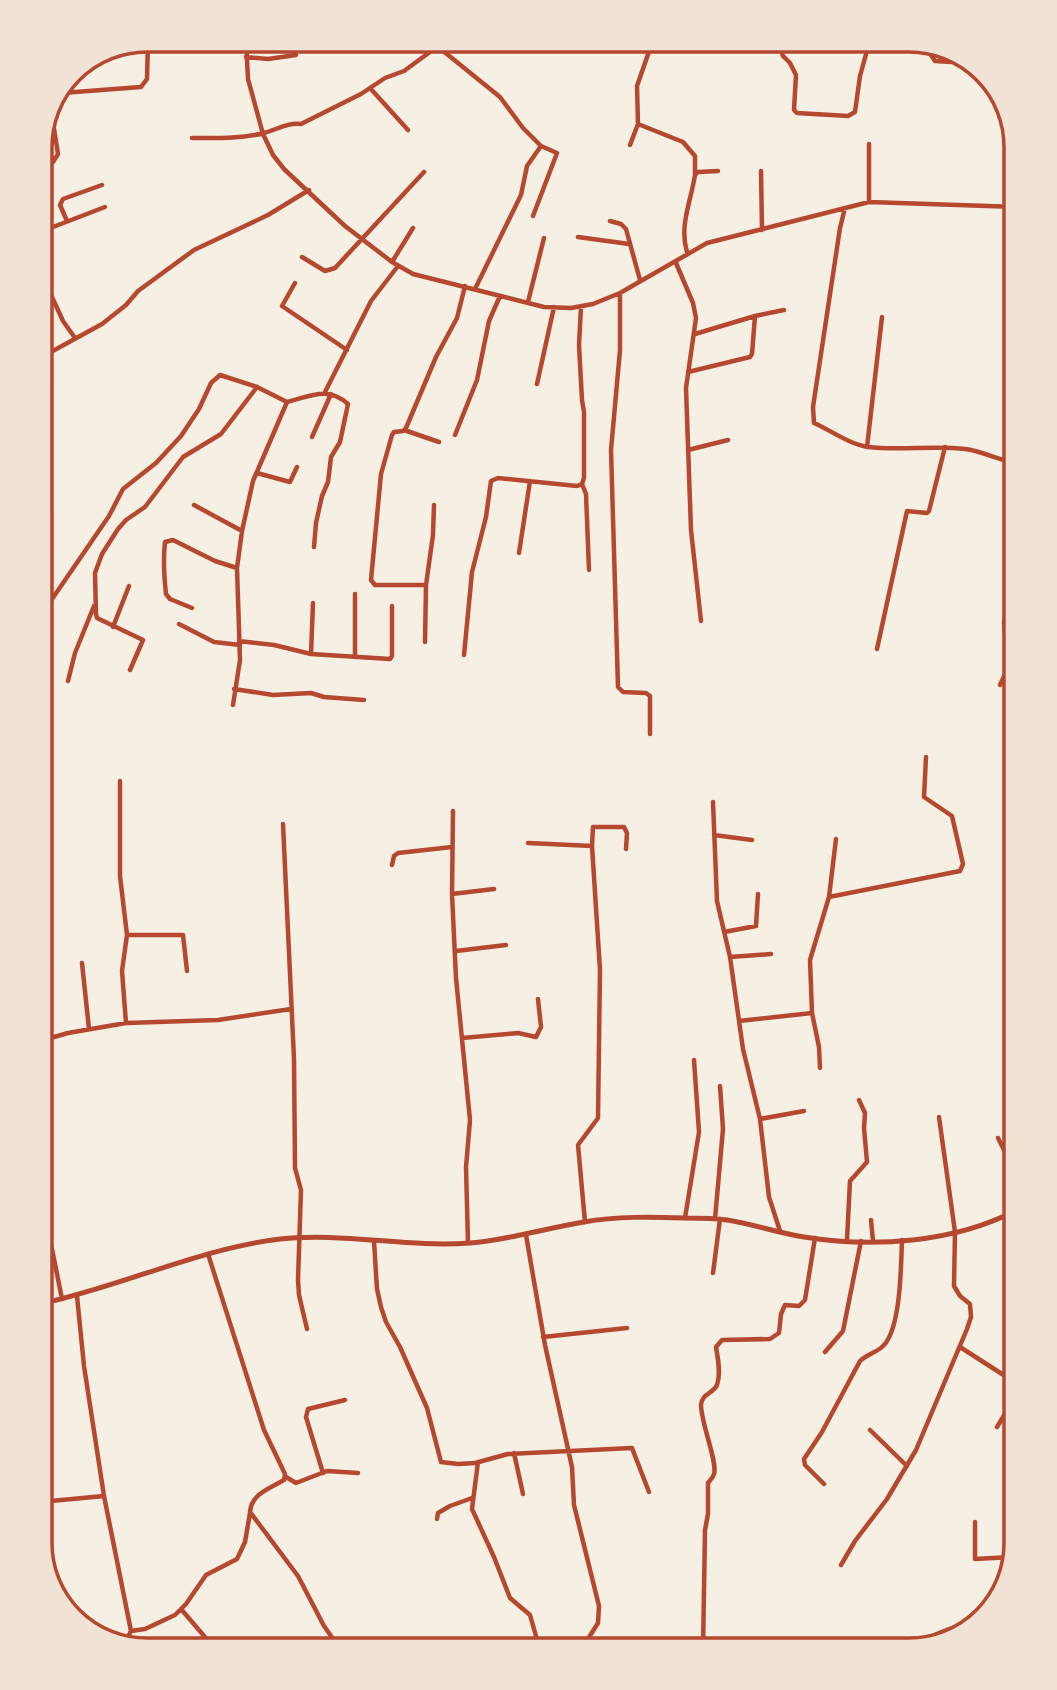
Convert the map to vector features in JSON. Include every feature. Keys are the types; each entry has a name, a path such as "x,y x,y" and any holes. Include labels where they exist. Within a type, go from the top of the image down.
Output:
{"street":[{"path":"71,92 141,87 147,79 148,52"},
{"path":"246,52 248,79 263,134 273,155 284,169 362,240 413,274 528,302 554,307 582,307 620,293 707,243 869,202 1004,206"},
{"path":"192,138 263,134 293,123 301,124 370,89 385,78 404,71 426,52"},
{"path":"448,52 500,97 523,128 541,146 557,153 533,216"},
{"path":"631,145 638,124 638,86 649,53"},
{"path":"782,53 796,75 794,110 797,113 848,116 855,112 866,53"},
{"path":"246,57 296,55"},
{"path":"931,55 935,61 951,62"},
{"path":"370,89 408,130"},
{"path":"638,124 683,142 695,156 695,175 687,206 684,242 687,253"},
{"path":"53,162 58,154 55,132"},
{"path":"869,144 869,202"},
{"path":"475,289 521,195 527,166 541,146"},
{"path":"695,175 698,172 718,171"},
{"path":"302,257 325,271 331,271 424,172"},
{"path":"761,172 762,230"},
{"path":"67,221 60,205 62,199 102,185"},
{"path":"53,351 102,324 126,305 138,291 194,250 268,215 309,190"},
{"path":"53,227 105,207"},
{"path":"845,208 814,423 867,447 945,447 978,452 1004,461"},
{"path":"610,221 624,226 640,280"},
{"path":"312,437 347,349 413,228"},
{"path":"578,237 629,244"},
{"path":"528,302 544,239"},
{"path":"676,263 696,313 685,387 691,530 701,621"},
{"path":"295,283 282,306 347,349"},
{"path":"404,430 436,357 452,331 465,286"},
{"path":"620,293 620,351 611,450 618,687 623,692 646,693 650,696 650,734"},
{"path":"455,435 477,380 489,321 500,296"},
{"path":"53,301 75,338"},
{"path":"537,384 554,307"},
{"path":"582,307 580,358 585,417 582,484 586,494 589,570"},
{"path":"695,334 784,310"},
{"path":"688,372 750,357 755,316"},
{"path":"867,447 882,317"},
{"path":"53,598 123,489 152,467 181,436 216,378 222,374 287,402 328,392 347,401 340,442 331,457 328,482 322,496 314,547"},
{"path":"68,681 75,653 97,603 95,573 102,554 118,529 126,520 145,508 183,457 221,434 257,387"},
{"path":"233,705 240,660 237,568 242,531 257,473 287,402"},
{"path":"426,585 375,585 371,580 381,474 392,435 396,431 404,430 439,442"},
{"path":"688,450 728,440"},
{"path":"877,649 906,511 926,513 929,510 945,447"},
{"path":"257,473 290,482 297,467"},
{"path":"464,655 472,572 486,517 491,481 494,478 577,486 582,484"},
{"path":"519,553 530,481"},
{"path":"194,505 242,531"},
{"path":"425,642 426,585 434,505"},
{"path":"192,608 170,599 166,594 163,563 165,541 173,540 215,561 237,568"},
{"path":"113,627 129,586"},
{"path":"355,594 355,657"},
{"path":"311,654 313,603"},
{"path":"94,606 97,618 143,640 130,670"},
{"path":"179,624 215,642 274,645 311,654 390,659 392,606"},
{"path":"1000,685 1004,676"},
{"path":"234,689 273,695 311,693 324,697 364,700"},
{"path":"829,897 960,871 963,864 953,816 924,797 926,757"},
{"path":"120,781 120,876 127,935 122,971 126,1023"},
{"path":"713,802 717,901 730,957 743,1049 760,1119 769,1196 779,1231"},
{"path":"453,811 452,894 456,978 470,1120 466,1167 468,1243"},
{"path":"283,824 295,1059 295,1168 301,1190 299,1295 307,1329"},
{"path":"585,1222 578,1144 598,1118 600,970 593,827 624,827 627,833 626,849"},
{"path":"714,835 752,840"},
{"path":"820,1068 812,1013 810,960 829,897 836,839"},
{"path":"528,843 592,846"},
{"path":"392,865 394,856 398,853 452,847"},
{"path":"452,894 494,889"},
{"path":"724,932 756,926 758,894"},
{"path":"127,935 183,935 187,971"},
{"path":"456,951 506,946"},
{"path":"730,957 771,954"},
{"path":"82,963 89,1029"},
{"path":"461,1038 518,1033 536,1037 541,1027 538,999"},
{"path":"53,1038 126,1023 218,1020 291,1009"},
{"path":"739,1021 812,1013"},
{"path":"685,1218 699,1132 694,1060"},
{"path":"713,1273 723,1129 720,1086"},
{"path":"848,1240 850,1181 867,1162 865,1112 859,1100"},
{"path":"760,1119 804,1111"},
{"path":"841,1565 907,1466 948,1379 971,1317 971,1308 954,1286 955,1232 939,1117"},
{"path":"998,1138 1004,1150"},
{"path":"53,1301 77,1296 208,1253 299,1237 468,1243 526,1235 585,1222 685,1218 717,1219 815,1238 873,1241 902,1240 955,1232 1004,1215"},
{"path":"871,1220 873,1241"},
{"path":"526,1235 543,1337 572,1468 574,1505 599,1615 598,1623 587,1638"},
{"path":"703,1638 705,1530 709,1514 708,1483 714,1475 714,1459 705,1435 702,1401 717,1383 716,1347 719,1341 774,1338 781,1331 781,1314 785,1305 799,1306 803,1303 815,1238"},
{"path":"825,1352 843,1331 862,1240"},
{"path":"824,1484 805,1465 804,1459 822,1432 860,1361 884,1346 890,1336 899,1302 902,1240"},
{"path":"374,1241 381,1307 427,1408 439,1459 443,1463 478,1462 514,1454 632,1448 649,1492"},
{"path":"208,1253 264,1430 286,1477 296,1483 334,1471 358,1473"},
{"path":"53,1254 62,1299"},
{"path":"77,1296 84,1366 104,1496 131,1631 128,1636"},
{"path":"543,1337 627,1328"},
{"path":"960,1347 1004,1375"},
{"path":"323,1473 306,1417 308,1409 345,1400"},
{"path":"997,1427 1004,1415"},
{"path":"870,1430 907,1466"},
{"path":"514,1454 523,1494"},
{"path":"478,1462 472,1509 495,1557 510,1598 530,1615 536,1638"},
{"path":"131,1631 165,1621 181,1609 206,1575 237,1559 245,1542 252,1502 256,1496 286,1477"},
{"path":"53,1501 104,1496"},
{"path":"437,1519 438,1513 472,1498"},
{"path":"250,1512 298,1576 332,1637"},
{"path":"975,1522 975,1559 1003,1558"},
{"path":"181,1609 205,1637"}]}
